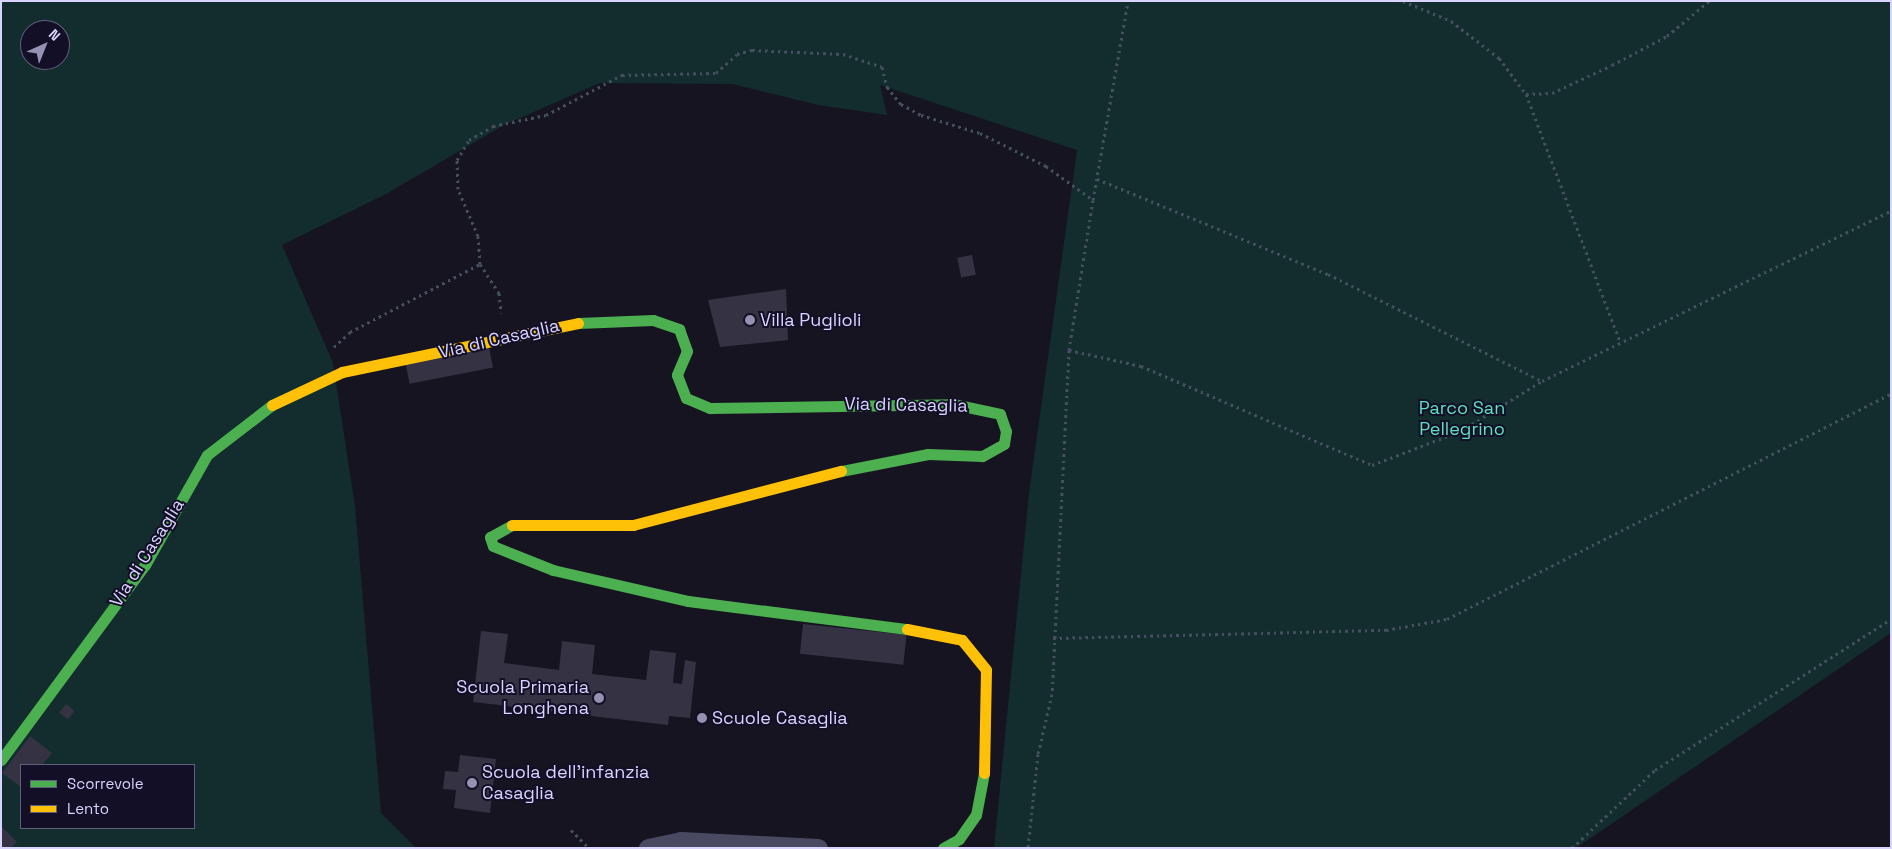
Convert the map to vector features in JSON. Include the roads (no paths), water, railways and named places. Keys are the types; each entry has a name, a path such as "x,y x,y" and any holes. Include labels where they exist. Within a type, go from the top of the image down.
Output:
{"street":[{"name":"Via di Casaglia","path":"1,760 37,717 145,565 207,455 286,395 342,372 571,323 652,320 679,329 687,351 677,375 686,398 710,408 953,404 1000,414 1006,431 1004,444 982,456 928,454 835,472 633,525 514,525 498,529 490,537 493,546 553,570 688,601 874,622 962,640 986,670 984,788 970,823 959,839 943,848"},
{"path":"648,848 681,841 818,848"}],"place":[{"name":"Villa Puglioli","path":"750,320"},
{"name":"Scuola Primaria Longhena","path":"599,698"},
{"name":"Scuole Casaglia","path":"702,718"},
{"name":"Scuola dell'infanzia Casaglia","path":"472,783"}],"park label":[{"name":"Parco San Pellegrino","path":"1462,419"}]}
